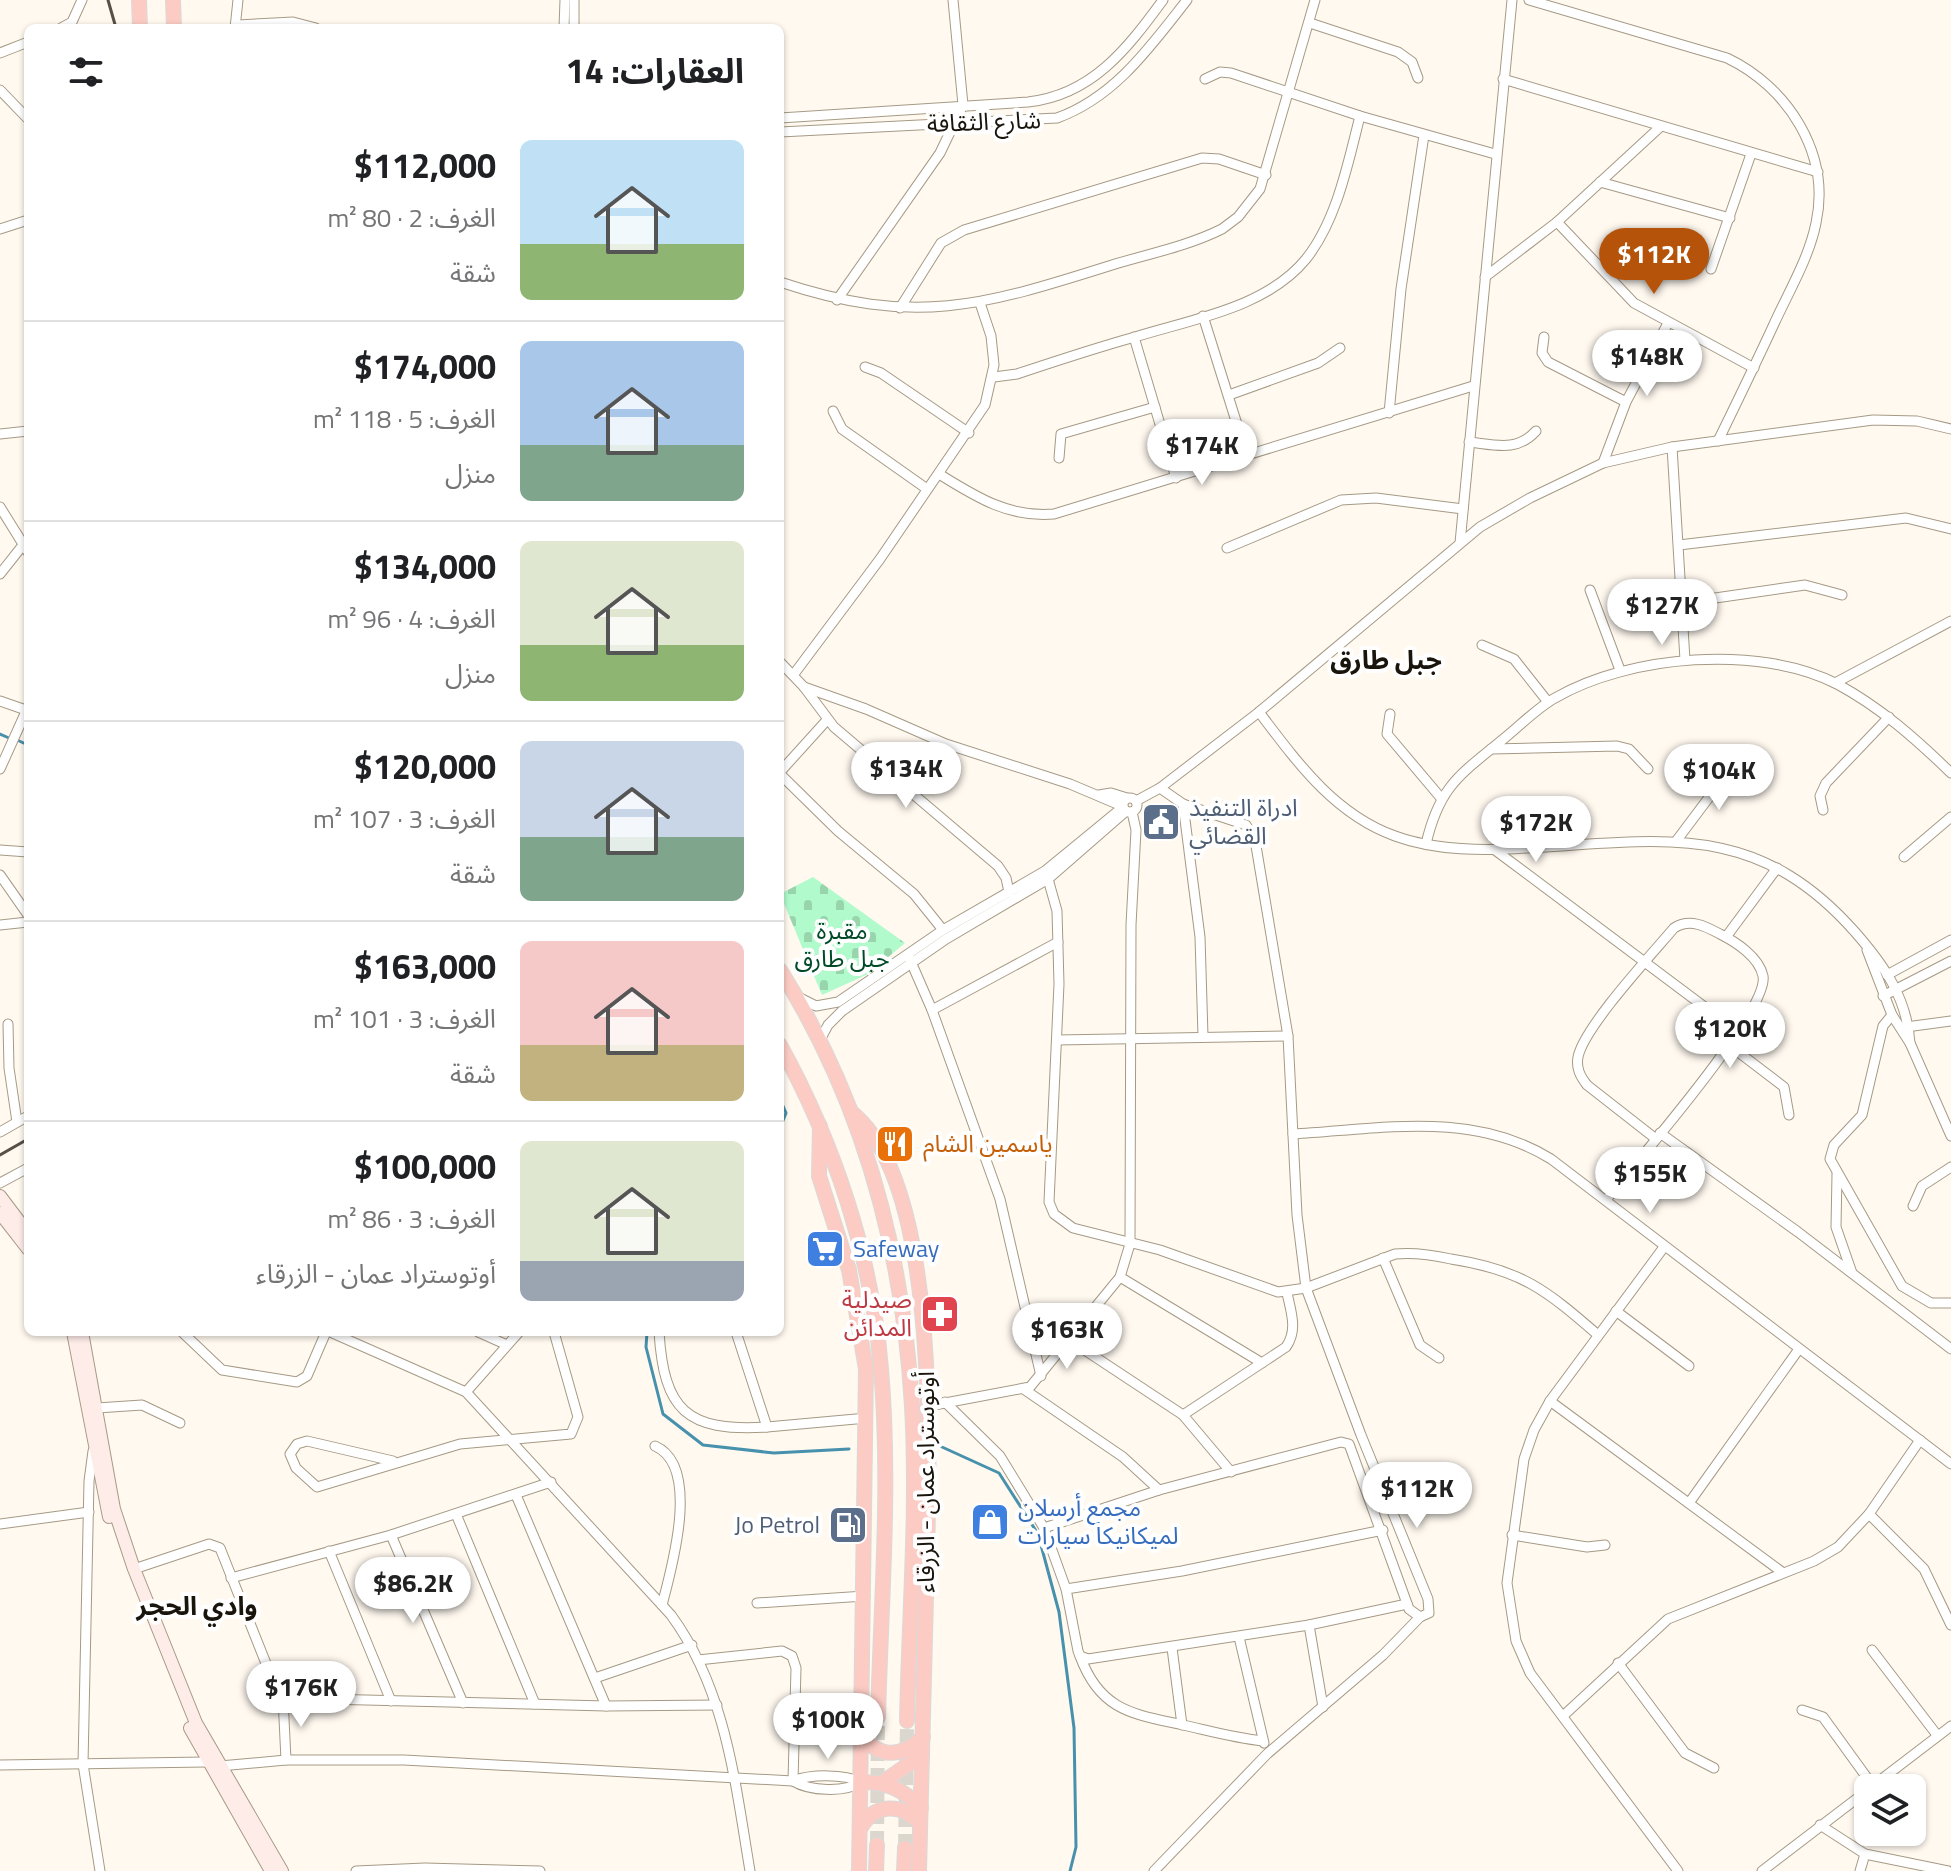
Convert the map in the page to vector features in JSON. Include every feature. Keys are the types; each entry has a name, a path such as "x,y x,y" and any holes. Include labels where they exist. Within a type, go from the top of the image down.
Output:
{"highway":[{"path":"173,0 174,24"},
{"path":"138,1 140,24"},
{"name":"أوتوستراد عمان - الزرقاء","path":"784,976 851,1112 878,1190 895,1261 912,1409 907,1721"},
{"name":"أوتوستراد عمان - الزرقاء","path":"784,1053 820,1126 865,1267 881,1366 885,1442 878,1717"},
{"name":"أوتوستراد عمان - الزرقاء","path":"851,1112 870,1129 884,1150 915,1258 929,1406 919,1871"},
{"name":"أوتوستراد عمان - الزرقاء","path":"820,1126 819,1176 849,1270 866,1369 859,1871"},
{"path":"895,1261 915,1258"},
{"path":"849,1270 865,1267"},
{"path":"862,1734 876,1750 886,1754 907,1750 923,1737"},
{"path":"883,1782 922,1755"},
{"path":"861,1782 883,1782 904,1792 921,1808"},
{"path":"859,1829 865,1820 883,1808 904,1810 920,1824"},
{"path":"876,1871 877,1845"},
{"path":"904,1871 905,1848"}],"main road":[{"path":"0,1196 24,1228"},
{"path":"0,1213 24,1244"},
{"path":"74,1336 106,1510 130,1579 175,1696 206,1762 271,1871"},
{"path":"83,1336 114,1509 134,1569 196,1723 282,1871"}],"street":[{"path":"68,24 82,0"},
{"path":"237,24 238,0"},
{"path":"564,24 565,0"},
{"path":"574,0 574,24"},
{"path":"837,300 940,153 957,122 963,105 953,0"},
{"name":"شارع الثقافة","path":"784,118 1028,102 1068,94 1106,69 1163,0"},
{"name":"شارع الثقافة","path":"784,132 957,122 1041,121 1086,106 1111,89 1187,0"},
{"path":"784,283 837,300 900,308 980,303 1216,232 1244,210 1266,175 1315,0"},
{"path":"1460,543 1512,0"},
{"path":"1529,0 1727,58 1751,69 1797,119 1818,172 1817,221 1809,249 1718,441"},
{"path":"1310,23 1398,52 1412,62 1418,78"},
{"path":"271,24 309,24"},
{"path":"0,53 24,44"},
{"path":"1205,79 1220,72 1231,73 1360,116 1495,154"},
{"path":"1503,79 1659,128 1818,172"},
{"path":"0,90 24,115"},
{"path":"994,377 1017,374 1203,316 1259,296 1286,279 1306,259 1338,193 1360,116"},
{"path":"1485,277 1557,222 1659,128"},
{"path":"1389,413 1401,289 1424,135"},
{"path":"1711,269 1751,154"},
{"path":"900,308 941,243 964,230 1202,158 1219,159 1266,175"},
{"path":"1600,182 1730,218"},
{"path":"0,229 24,221"},
{"path":"1557,222 1620,291 1668,323 1754,368"},
{"path":"794,674 969,433 985,405 994,377 991,336 980,303"},
{"path":"1203,316 1247,456"},
{"path":"1603,463 1626,402 1668,323"},
{"path":"1134,337 1176,478"},
{"path":"1544,337 1542,353 1548,362 1626,402"},
{"path":"1229,395 1318,363 1340,348"},
{"path":"865,367 881,373 969,433"},
{"path":"939,474 993,505 1037,516 1071,511 1473,386"},
{"path":"1059,458 1061,434 1155,407"},
{"path":"833,411 837,425 927,489"},
{"path":"796,996 816,1006 838,1002 943,930 1055,863 1259,712 1460,543 1510,509 1603,463 1672,447 1892,419 1951,429"},
{"path":"0,434 24,431"},
{"path":"1469,442 1511,447 1520,445 1536,431"},
{"path":"1672,447 1685,660"},
{"path":"1227,548 1341,500 1376,498 1463,509"},
{"path":"0,507 3,518 24,548"},
{"path":"1679,545 1906,518 1951,529"},
{"path":"0,574 24,550"},
{"path":"1681,603 1805,585 1842,595"},
{"path":"1590,590 1620,670"},
{"path":"1835,683 1951,621"},
{"path":"1482,645 1514,659 1548,702"},
{"path":"1426,844 1441,798 1455,779 1548,702 1620,670 1685,660 1767,665 1835,683 1889,717 1951,773"},
{"path":"784,665 794,674 827,720 998,866 1006,878 1009,892"},
{"path":"804,687 866,709 946,744 1128,806"},
{"path":"0,701 24,707"},
{"path":"1259,712 1307,774 1352,815 1395,836 1426,844 1495,850 1677,840 1727,849 1777,868 1831,906 1890,973 1897,990 1904,1028 1951,1136"},
{"path":"1390,714 1387,734 1441,798"},
{"path":"1823,810 1820,796 1826,783 1889,717"},
{"path":"784,768 827,720"},
{"path":"0,769 14,733 24,723"},
{"path":"1491,749 1617,746 1629,749 1648,769"},
{"path":"1677,840 1734,764"},
{"path":"784,777 838,831 914,894 943,930"},
{"path":"1154,1871 1267,1754 1420,1617 1429,1613 1428,1599 1361,1435 1306,1288 1297,1215 1288,1036 1276,951 1252,833 1238,821 1183,804 1160,788"},
{"path":"1183,804 1200,937 1203,1036"},
{"path":"819,1042 835,1017 912,966 946,939 1048,879 1128,806"},
{"path":"929,1406 1025,1390 1071,1341 1120,1277 1130,1244 1136,830 1128,806"},
{"path":"1904,857 1951,817"},
{"path":"0,850 24,852"},
{"path":"1495,850 1738,1032"},
{"path":"1726,937 1777,868"},
{"path":"0,875 24,910"},
{"path":"1048,879 1057,911 1058,942 1051,1209 1073,1228 1160,1250 1287,1293 1383,1258 1422,1254 1516,1274 1548,1292 1598,1335"},
{"path":"14,897 24,898"},
{"path":"0,925 24,922"},
{"path":"1606,1200 1658,1136 1729,1045 1761,994 1763,975 1754,959 1726,937 1702,925 1682,924 1644,963 1588,1036 1577,1060 1579,1074 1587,1085 1658,1136 1852,1273 1951,1349"},
{"path":"1877,980 1951,940"},
{"path":"1864,941 1883,996 1892,1015 1904,1028"},
{"path":"932,1010 1058,942"},
{"path":"908,955 932,1010 1000,1199 1041,1376"},
{"path":"1883,996 1951,961"},
{"path":"1892,1015 1883,1026 1859,1122 1840,1138 1830,1159 1902,1286 1931,1303 1951,1303"},
{"path":"1904,1028 1951,1021"},
{"path":"8,1024 9,1068 17,1122"},
{"path":"1057,1040 1288,1036"},
{"path":"1729,1045 1784,1087 1789,1115"},
{"path":"0,1132 24,1118"},
{"path":"1293,1134 1436,1126 1484,1130 1536,1149 1951,1464"},
{"path":"1913,1206 1922,1186 1951,1167"},
{"path":"0,1183 24,1170"},
{"path":"1837,1174 1836,1227 1852,1273"},
{"path":"1664,1247 1550,1401 1534,1430 1524,1459 1507,1583 1516,1641 1530,1673 1678,1871"},
{"path":"1383,1258 1420,1345 1439,1358"},
{"path":"1120,1277 1262,1363"},
{"path":"1183,1415 1286,1347 1292,1338 1293,1324 1287,1293"},
{"path":"1616,1311 1689,1366"},
{"path":"186,1336 222,1370 297,1382 307,1376 326,1336"},
{"path":"337,1336 466,1392 662,1605 692,1645 717,1705 735,1778 750,1871"},
{"path":"487,1336 507,1345"},
{"path":"466,1392 515,1336"},
{"path":"393,1461 307,1441 297,1444 290,1454 296,1468 317,1487 393,1461 460,1444 567,1436 575,1430 577,1409 555,1336"},
{"path":"659,1336 663,1379 680,1407 717,1425 767,1427 867,1418"},
{"path":"737,1336 767,1427"},
{"path":"1071,1341 1183,1415 1231,1472"},
{"path":"1689,1503 1799,1349"},
{"path":"1025,1390 1123,1457 1159,1490"},
{"path":"1550,1401 1782,1572"},
{"path":"945,1402 1000,1456 1044,1528 1066,1589 1080,1656 1093,1682 1117,1708 1139,1717 1215,1735 1263,1741"},
{"path":"97,1408 142,1405 180,1423"},
{"path":"1563,1716 1668,1619 1838,1547 1869,1514 1920,1440"},
{"path":"1044,1528 1159,1490 1341,1442 1349,1444 1411,1613 1420,1617"},
{"path":"655,1446 664,1450 673,1462 681,1496 674,1552 662,1605"},
{"path":"93,1451 83,1764 100,1871"},
{"path":"231,1578 391,1535 551,1482"},
{"path":"516,1495 606,1706"},
{"path":"0,1524 89,1512"},
{"path":"456,1514 535,1704"},
{"path":"1869,1514 1924,1569 1951,1625"},
{"path":"1066,1589 1182,1571 1383,1530"},
{"path":"391,1535 463,1703"},
{"path":"1512,1535 1587,1547 1605,1545"},
{"path":"134,1569 214,1544 220,1548 273,1681 283,1698 286,1760"},
{"path":"329,1551 391,1701"},
{"path":"757,1603 865,1596"},
{"path":"1080,1656 1088,1659 1172,1648 1309,1625 1407,1604"},
{"path":"1309,1625 1323,1707"},
{"path":"1239,1637 1267,1754"},
{"path":"595,1678 692,1645"},
{"path":"1172,1648 1182,1725"},
{"path":"1872,1650 1937,1735"},
{"path":"698,1660 776,1651 792,1656 796,1668 793,1781"},
{"path":"1618,1663 1685,1753 1714,1768"},
{"path":"283,1698 606,1706 717,1705"},
{"path":"1802,1710 1821,1715 1861,1774"},
{"path":"1888,1774 1951,1726"},
{"path":"220,1766 286,1760 440,1762 793,1781 844,1778 861,1782"},
{"path":"0,1765 206,1762"},
{"path":"1762,1871 1854,1800"},
{"path":"1820,1825 1865,1854 1948,1871"},
{"path":"1860,1871 1865,1854"},
{"path":"356,1871 540,1871"}],"green space":[{"name":"مقبرة جبل طارق","path":"813,877 905,943 868,974 822,995 784,904 784,892"}],"waterway":[{"path":"0,734 9,738"},
{"path":"17,740 24,743"},
{"path":"784,1108 784,1118"},
{"path":"647,1336 646,1347 663,1414 703,1445 774,1453 849,1449"},
{"path":"942,1447 999,1473 1038,1534 1059,1612 1074,1728 1076,1847 1070,1871"}],"tunnel":[{"path":"877,1845 878,1717"},
{"path":"905,1848 907,1721"}],"railway":[{"path":"108,0 115,24"},
{"path":"0,1155 24,1141"}],"place":[{"name":"ادراة التنفيذ القضائي","path":"1161,822"},
{"name":"ياسمين الشام","path":"895,1144"},
{"name":"Safeway","path":"825,1249"},
{"name":"صيدلية المدائن","path":"940,1314"},
{"name":"مجمع أرسلان لميكانيكا سيارات","path":"990,1522"},
{"name":"Jo Petrol","path":"848,1525"}],"district":[{"name":"جبل طارق","path":"1386,660"},
{"name":"وادي الحجر","path":"197,1606"}]}
